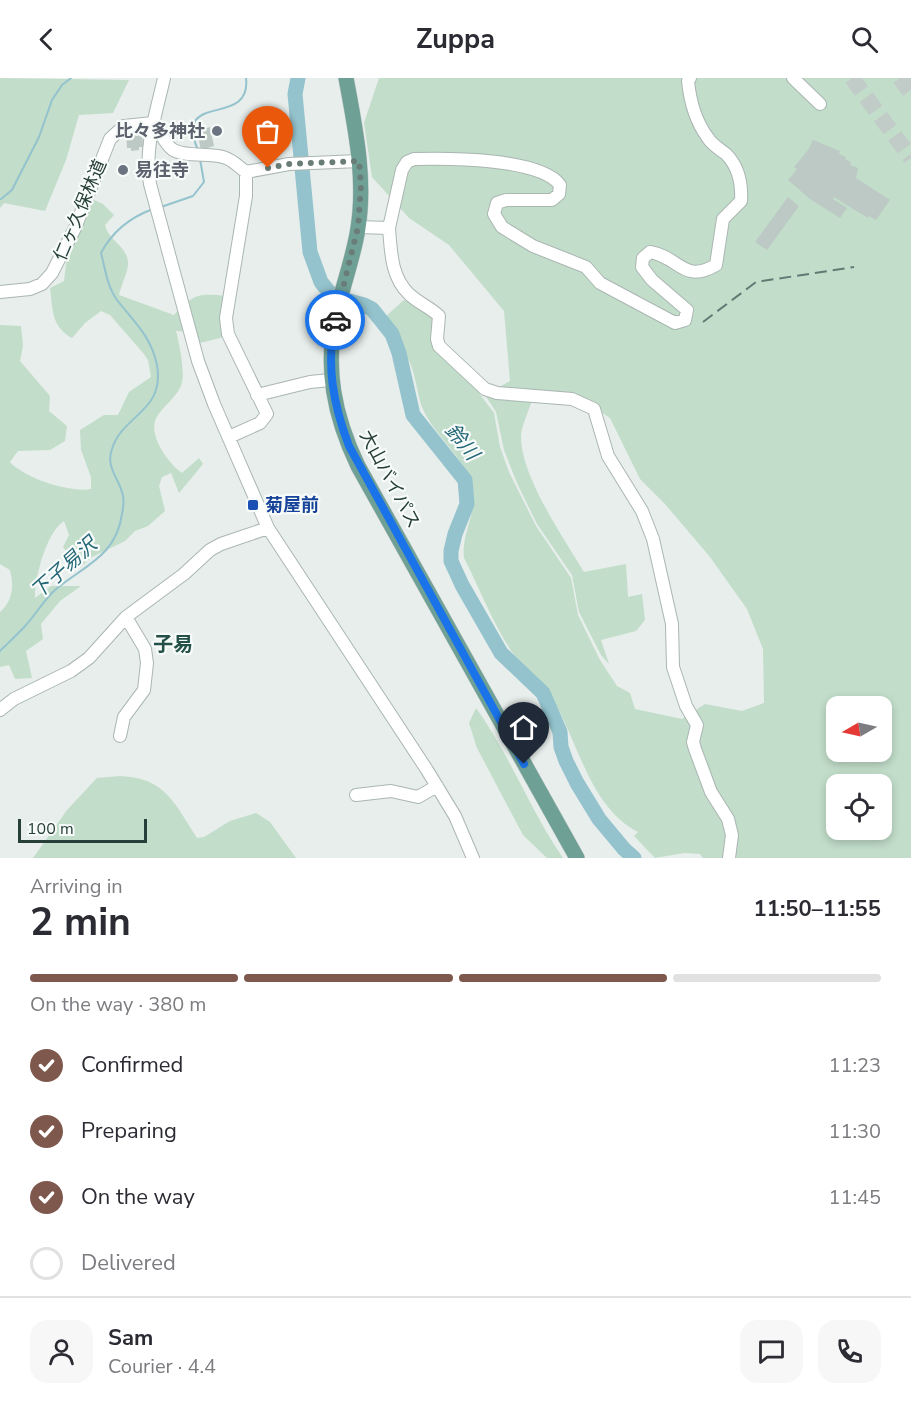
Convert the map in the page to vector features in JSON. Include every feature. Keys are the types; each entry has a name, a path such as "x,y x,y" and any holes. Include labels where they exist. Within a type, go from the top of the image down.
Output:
{"main road":[{"name":"大山バイパス","path":"346,78 359,161 361,196 358,227 331,337 330,380 342,428 358,466 577,858"}],"street":[{"path":"164,78 153,123 147,167 153,200 198,361 268,528 437,786 455,816 473,858"},
{"path":"690,78 687,81 690,98 701,126 709,140 727,156 738,172 742,185 741,201 723,219 716,265 703,273 688,271 661,254 650,252 643,258 642,267 652,280 687,310 685,320 675,323 600,283 586,267 533,246 502,227 494,214 497,203 506,200 552,200 559,194 560,185 554,178 531,169 486,160 414,159 407,162 402,170 389,228 393,264 398,282 410,296 439,316 437,339 440,346 474,381 484,389 497,393 572,399 588,405 596,413 608,456 642,512 655,546 672,624 673,667 686,706 697,725 693,742 705,778 728,819 732,835 729,858"},
{"path":"793,78 820,104"},
{"path":"153,123 171,148 177,152 229,159 246,172 307,162 359,161"},
{"name":"仁ヶ久保林道","path":"0,292 30,289 42,284 52,273 75,228 110,139 124,126 153,123"},
{"path":"229,437 260,423 267,414 228,334 226,318 243,218 246,172"},
{"path":"358,227 389,228"},
{"path":"257,395 310,382 330,380"},
{"path":"0,710 14,699 71,671 88,658 126,617 215,547 268,528"},
{"path":"120,736 124,717 144,690 147,663 145,649 126,617"},
{"path":"356,795 391,791 418,797 437,786"}],"green space":[{"path":"0,78 129,80 113,113 79,115 66,160 45,211 4,203 0,208"},
{"path":"379,78 911,78 911,858 703,858 700,854 684,853 655,858 634,836 638,832 620,820 606,805 584,767 557,707 542,684 505,642 464,558 473,499 469,478 422,407 410,363 384,318 404,300 434,315 433,332 494,413 500,447 509,472 536,526 571,578 578,615 600,660 617,686 630,693 635,709 682,719 705,704 742,711 764,703 763,649 747,609 710,557 665,504 640,479 610,418 580,398 532,400 521,435 527,468 544,505 584,572 626,564 628,597 642,594 645,620 636,631 601,640 609,664 601,655 579,612 572,575 537,524 517,483 504,450 496,412 485,395 510,381 504,311 449,245 409,218 372,177 364,123"},
{"path":"92,199 103,204 114,215 105,225 107,231 127,256 127,269 119,295 174,315 197,296 226,296 224,337 200,343 196,332 176,331 183,378 177,392 155,421 154,428 158,443 166,457 177,469 182,473 199,458 203,464 179,493 171,473 162,477 159,486 165,511 148,526 135,531 125,541 90,558 80,568 63,547 69,535 64,521 58,526 43,556 35,598 51,586 81,586 60,601 41,624 43,639 26,651 32,678 15,679 9,665 0,667 0,612 10,598 12,581 10,570 0,564 0,325 21,326 23,346 20,361 50,396 49,411 67,426 65,441 50,450 18,451 10,462 36,479 71,489 91,489 91,477 81,450 80,430 104,415 118,415 129,392 151,377 148,360 110,315 101,311 85,323 72,338 60,328 54,317 50,288 64,281 67,256"},
{"path":"476,708 563,858 547,858 523,835 477,748 469,723"},
{"path":"120,776 136,778 159,787 175,804 197,838 204,837 230,821 256,813 270,822 296,858 33,858 67,810 97,778"}],"building":[{"path":"210,127 214,146 201,150 197,131"},
{"path":"142,129 143,147 131,151 131,148 127,148 126,130"},
{"path":"813,140 840,151 839,154 851,162 850,165 858,168 856,178 890,200 876,220 869,216 868,218 834,197 833,199 847,208 840,218 810,199 788,180 797,169 794,167"},
{"path":"788,197 799,206 767,250 755,242"}],"waterway":[{"path":"1,199 12,190 39,137 52,100 62,85 71,78"},
{"name":"下子易沢","path":"198,150 193,132 195,121 203,114 237,102 245,93 246,78"},
{"name":"鈴川","path":"298,78 295,94 310,252 321,282 329,292 342,299 372,309 392,334 399,353 413,415 465,480 467,504 451,551 451,561 462,585 501,653 543,693 560,732 561,747 566,761 577,783 599,819 634,858"},
{"name":"下子易沢","path":"161,207 193,196 204,182 200,159"},
{"name":"下子易沢","path":"0,651 26,625 55,590 106,551 119,529 123,498 110,456 117,437 142,412 155,393 158,381 157,365 146,337 114,295 101,253 123,226 153,209"}],"tunnel":[{"path":"852,78 911,158"},
{"path":"900,78 911,93"}],"railway":[{"path":"703,322 756,282 854,267"}],"way so far":[{"path":"268,168 307,162 359,161 361,186 358,227 335,320"}],"place":[{"name":"比々多神社","path":"217,131"},
{"name":"易往寺","path":"123,170"},
{"name":"菊屋前","path":"253,505"}],"district":[{"name":"子易","path":"173,644"}],"route":[{"path":"335,320 331,337 330,380 336,409 349,446 524,764"}]}
